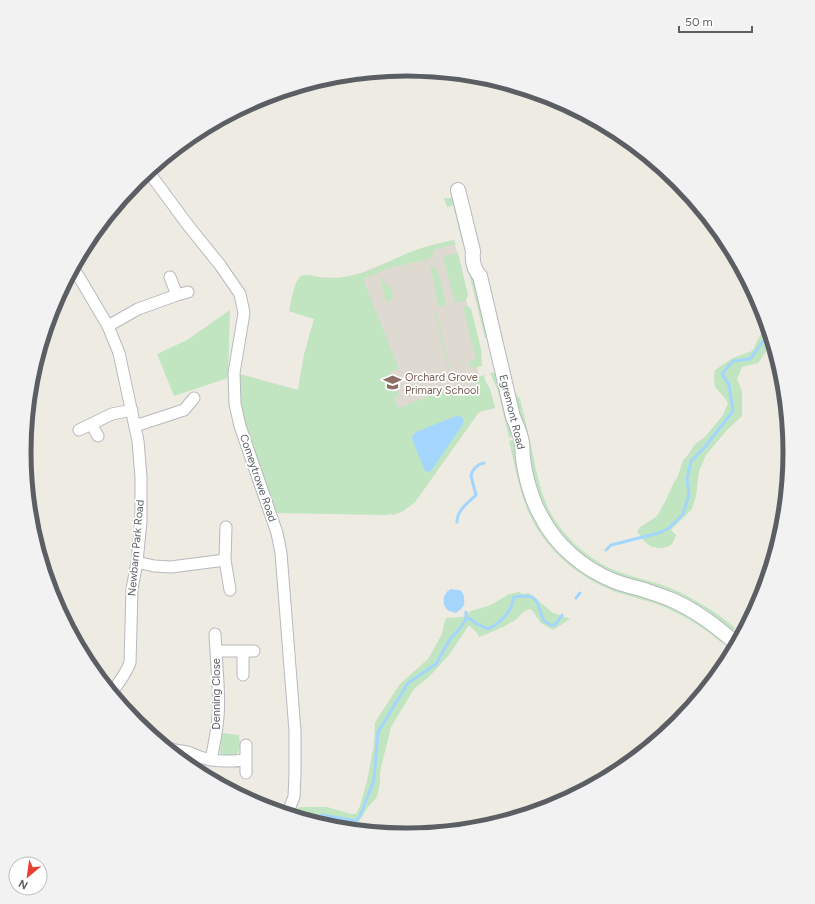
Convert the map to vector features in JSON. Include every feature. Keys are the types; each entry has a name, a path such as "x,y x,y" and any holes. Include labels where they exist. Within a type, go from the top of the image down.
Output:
{"street":[{"name":"Comeytrowe Road","path":"152,176 187,224 220,265 240,294 244,313 234,373 235,404 240,426 275,527 282,553 295,731 294,797 289,810"},
{"name":"Egremont Road","path":"458,190 473,251 472,258 476,271 480,276 513,417 519,430 528,479 533,498 546,525 564,548 594,572 616,582 661,596 684,606 709,621 734,641"},
{"name":"Newbarn Park Road","path":"76,273 108,326 120,354 138,441 141,477 141,521 137,562 132,589 130,663 120,683 115,688"},
{"path":"170,277 177,295"},
{"path":"108,326 138,309 188,292"},
{"path":"135,426 184,410 194,398"},
{"path":"79,430 112,414 132,410"},
{"path":"91,424 98,436"},
{"path":"226,527 225,560 230,590"},
{"path":"137,562 154,566 172,567 225,560"},
{"name":"Denning Close","path":"211,760 218,715 215,634"},
{"name":"Denning Close","path":"216,651 254,651"},
{"path":"243,651 243,675"},
{"path":"246,745 246,773"},
{"path":"177,750 188,752 211,760 246,760"}],"shaded area":[{"name":"Orchard Grove Primary School","path":"454,240 468,295 466,300 471,309 478,372 491,394 495,408 479,412 415,502 402,512 393,515 241,374 298,390 304,355 314,319 289,311 296,283 302,276 308,275 337,278 350,276 361,273 414,251"}],"green space":[{"path":"444,198 451,198 455,200 466,241 462,242 453,205 447,207"},
{"name":"Orchard Grove Primary School","path":"454,240 456,244 433,250 433,255 429,259 389,268 363,279 399,369 390,372 399,395 394,398 399,408 454,386 456,394 475,389 475,379 484,375 490,389 495,408 479,412 415,502 402,511 386,515 272,513 245,429 239,396 238,374 298,390 304,355 314,319 289,311 296,282 301,276 306,275 329,278 358,274 413,251","holes":["458,416 429,472 425,471 412,439 414,433"]},
{"path":"458,253 468,295 466,300 455,303 443,256"},
{"path":"430,266 438,271 446,305 439,307"},
{"path":"472,266 489,337 485,338 468,269"},
{"path":"383,277 386,286 390,285 394,299 386,301 381,283"},
{"path":"468,306 471,309 481,349 482,366 473,368 470,366 469,361 476,359 463,307"},
{"path":"230,310 228,378 174,396 157,354 187,340"},
{"path":"435,314 437,314 453,383 452,383"},
{"path":"763,329 769,348 758,363 742,367 737,379 742,391 742,416 727,430 706,455 699,471 696,496 692,509 671,530 676,535 672,544 662,548 651,546 645,542 637,532 639,528 657,516 678,476 683,460 695,444 705,437 723,415 728,403 715,387 715,370 733,358 752,351"},
{"path":"490,373 497,374 518,435 509,438 498,391"},
{"path":"511,387 520,399 528,432 526,433 522,434"},
{"path":"523,437 529,437 539,483 549,510 562,530 578,547 608,567 625,574 668,587 694,600 711,610 735,628 731,633 588,562 560,536 539,500"},
{"path":"519,438 554,545 646,596 690,615 725,640 722,643 690,620 654,603 601,586 574,569 562,558 541,534 533,521 523,498 509,441"},
{"path":"519,592 523,594 529,593 553,613 570,619 553,630 541,623 531,609 524,612 514,621 479,637 469,625 449,655 429,677 414,689 391,727 380,772 380,783 377,797 368,807 358,823 355,824 334,821 296,812 299,807 327,807 356,814 360,806 367,781 374,744 375,723 400,684 428,659 442,634 446,618 463,617 471,611 491,605 509,594"},
{"path":"222,733 239,735 240,742 237,754 229,756 220,753"}],"water":[{"path":"456,416 462,418 463,424 431,471 425,471 412,439 413,435 416,432"},
{"path":"451,589 461,591 464,596 463,607 456,613 446,609 444,603 444,596"}],"waterway":[{"path":"606,550 611,545 659,533 669,528 683,514 689,495 687,479 691,461 705,447 733,411 729,385 722,374 733,361 750,359 766,338"},
{"path":"457,522 457,518 461,510 476,495 471,476 473,471 480,464 484,463"},
{"path":"576,598 580,593"},
{"path":"317,817 322,815 356,821 360,816 374,780 378,732 408,683 436,664 450,639 466,619 469,618 488,629 506,615 511,608 514,597 525,596 532,597 537,602 544,621 551,625 555,625 562,615"},
{"path":"466,612 466,619"}],"place":[{"name":"Orchard Grove Primary School","path":"392,383"}]}
